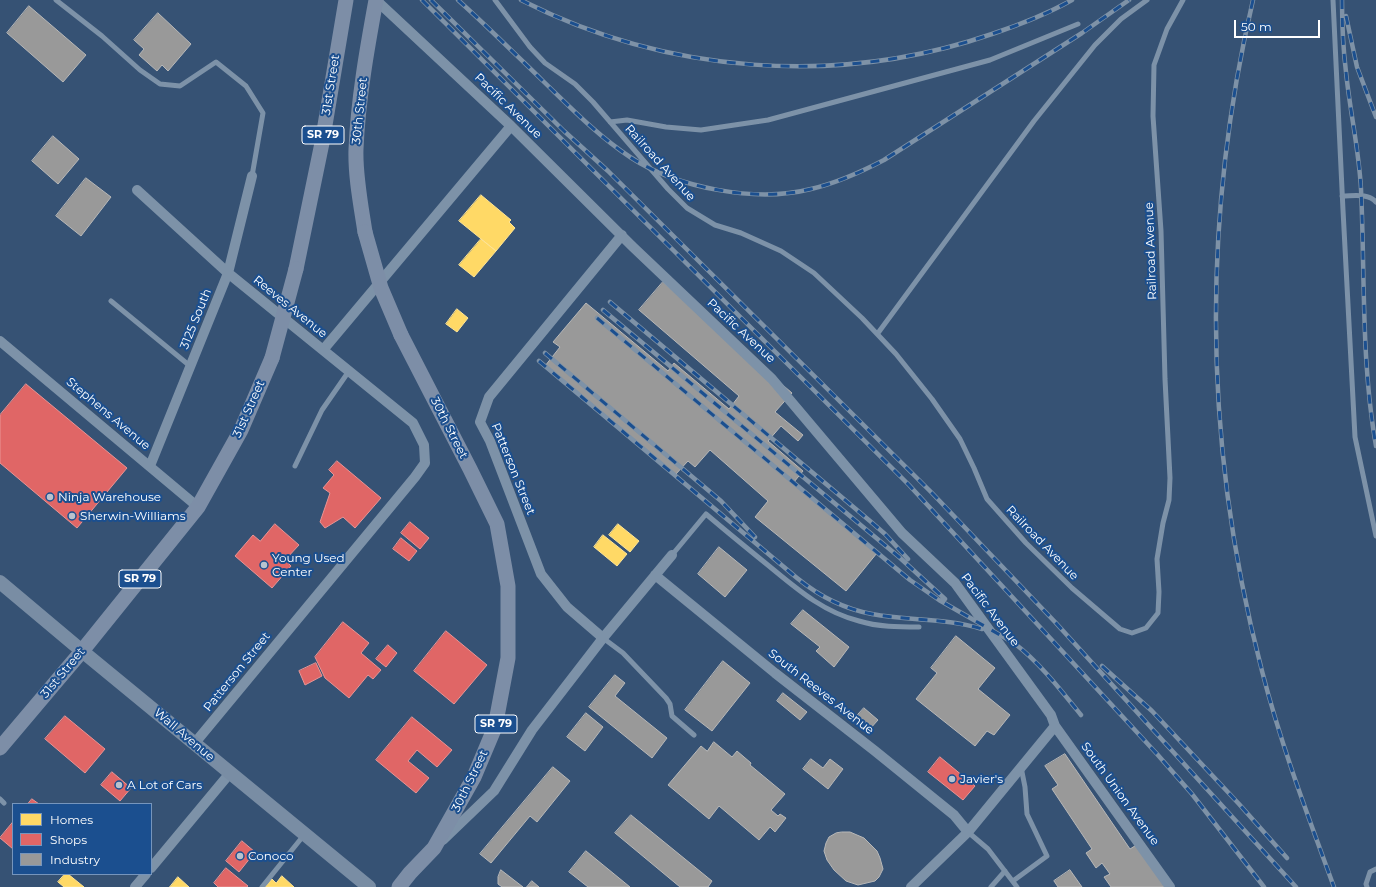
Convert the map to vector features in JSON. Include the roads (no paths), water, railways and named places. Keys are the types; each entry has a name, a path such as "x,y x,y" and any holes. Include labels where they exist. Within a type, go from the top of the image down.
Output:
{"main road":[{"name":"31st Street","path":"0,748 82,651 198,507 241,430 272,358 296,269 322,143 346,0"},
{"name":"30th Street","path":"376,1 366,57 356,150 360,200 365,232 381,288 401,335 497,524 508,586 508,658 495,727 474,777 434,848 398,887"},
{"name":"Wall Avenue","path":"0,582 194,744 369,887"}],"street":[{"name":"Pacific Avenue","path":"376,1 511,126 622,234 633,247 772,379 902,533 954,583 1051,715"},
{"path":"323,350 511,126"},
{"name":"3125 South","path":"150,466 228,273 252,176"},
{"name":"Reeves Avenue","path":"137,190 228,273 413,423 424,444"},
{"name":"Patterson Street","path":"603,638 568,608 541,574 490,441 480,422 489,397 622,234"},
{"name":"Stephens Avenue","path":"0,341 198,507"},
{"name":"Patterson Street","path":"194,744 415,477 425,463 424,444"},
{"name":"30th Street","path":"434,848 494,791 532,730 603,638 672,555"},
{"name":"South Reeves Avenue","path":"655,575 775,673 954,815 968,832"},
{"name":"South Union Avenue","path":"1051,715 1056,726 1170,887"},
{"path":"910,887 968,832 1056,726"},
{"path":"152,867 230,773"},
{"path":"135,887 145,875"}],"lane":[{"path":"56,0 102,36 140,70 160,84 180,86 216,62 246,86 263,113 252,176"},
{"name":"Railroad Avenue","path":"495,0 540,58 575,84 593,102 687,208 715,225 781,251 814,273 878,333 932,399 960,439 987,499 1026,543 1072,588 1120,629 1132,633 1146,628 1158,613 1159,592 1157,559 1169,500 1170,478 1165,371 1162,231 1153,116 1154,65 1167,29 1183,0"},
{"path":"878,333 1034,121 1095,45 1121,19 1147,0"},
{"path":"1333,0 1355,437 1376,536"},
{"path":"610,122 627,120 666,127 701,130 768,120 990,60 1078,24"},
{"path":"1342,196 1368,196 1376,202"},
{"path":"111,301 190,366"},
{"path":"295,466 322,410 349,371"},
{"path":"672,555 706,514 801,592 822,607 859,622 887,626 919,627"},
{"path":"603,638 623,653 666,698 670,704 672,716 694,734"},
{"path":"1013,881 1048,856 1027,814 1025,786 1021,767"},
{"path":"968,832 988,849 1017,887"},
{"path":"262,887 305,834"},
{"path":"1367,887 1366,884 1370,872 1376,869"},
{"path":"991,887 1005,871"}],"railway":[{"path":"422,0 909,485 1157,754 1192,794 1264,887"},
{"path":"431,0 564,131 608,171 932,493 1055,622 1296,887"},
{"path":"458,0 585,121 618,149 630,157 649,168 670,177 693,184 718,190 766,194 789,193 821,187 849,177 884,160 1082,33 1129,0"},
{"path":"521,0 577,25 634,44 693,57 753,65 814,66 874,61 933,51 1012,27 1043,15 1072,0"},
{"path":"1253,0 1236,84 1224,168 1218,252 1216,336 1220,420 1229,504 1243,588 1262,671 1286,753 1334,887"},
{"path":"1342,0 1345,63 1360,174 1364,318 1368,382 1376,446"},
{"path":"1346,16 1357,67 1376,117"},
{"path":"610,302 870,521 885,534 908,559"},
{"path":"603,310 899,557 945,599"},
{"path":"597,318 910,580 939,600 1014,643 1049,677 1081,715"},
{"path":"545,353 721,501 755,537"},
{"path":"539,361 814,591 832,601 862,612 900,618 941,621 968,625 982,629"},
{"path":"1102,666 1152,711 1287,858"}],"place":[{"name":"Ninja Warehouse","path":"50,497"},
{"name":"Sherwin-Williams","path":"72,516"},
{"name":"Young Used Center","path":"264,565"},
{"name":"Javier's","path":"952,779"},
{"name":"A Lot of Cars","path":"119,785"},
{"name":"Conoco","path":"240,856"}]}
